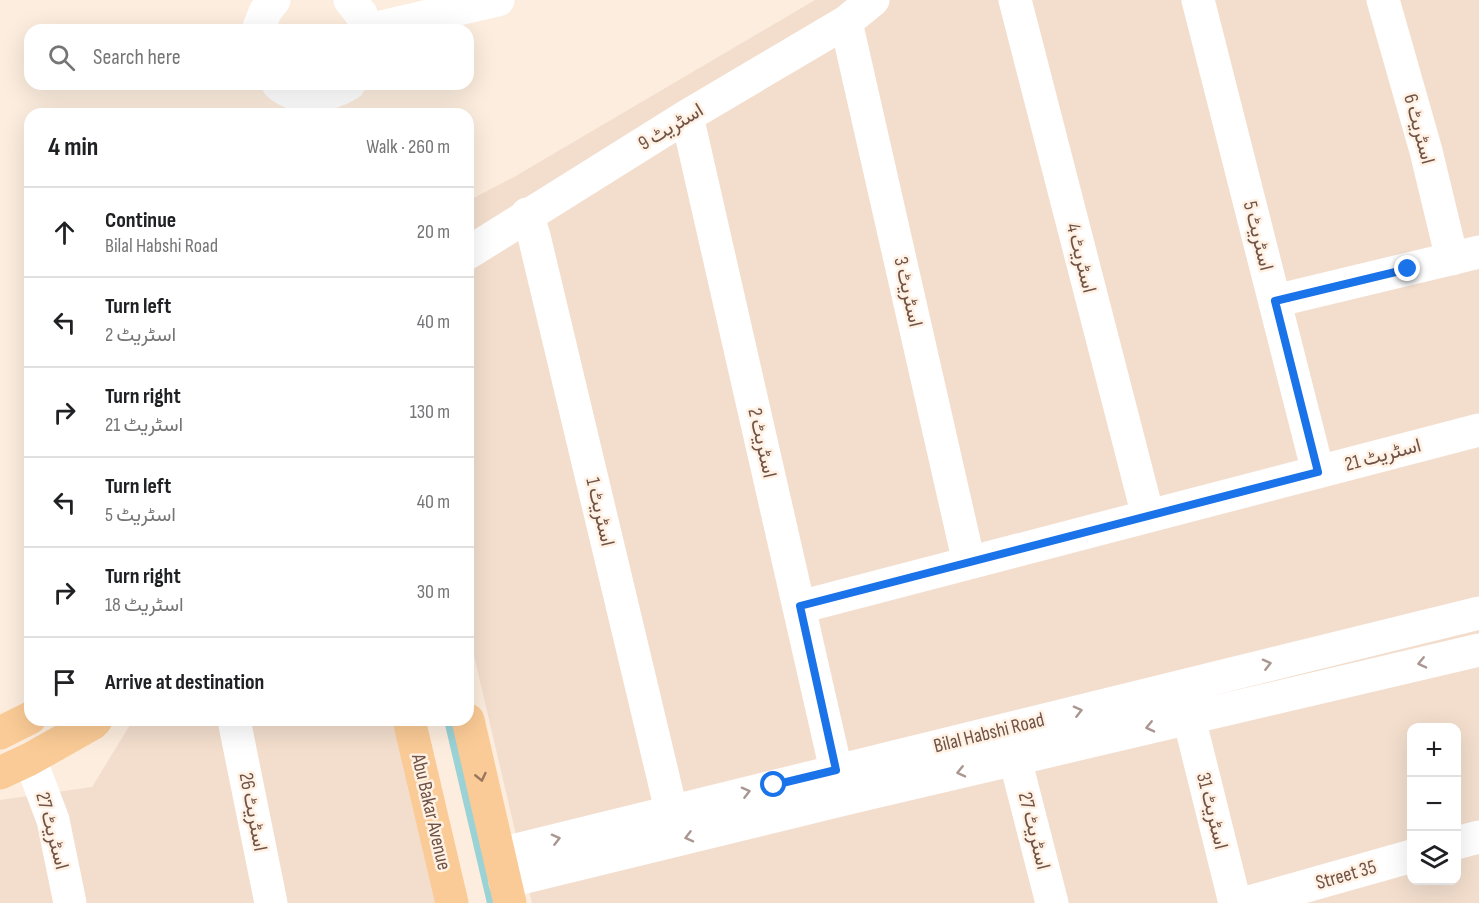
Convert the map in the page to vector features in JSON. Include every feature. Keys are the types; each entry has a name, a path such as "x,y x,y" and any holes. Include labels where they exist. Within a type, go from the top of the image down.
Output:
{"main road":[{"path":"0,733 24,721"},
{"path":"0,773 88,726"},
{"name":"Abu Bakar Avenue","path":"410,726 452,903"},
{"path":"469,726 505,879"}],"street":[{"path":"260,24 265,12 274,0"},
{"path":"350,0 361,14 365,24"},
{"path":"393,24 498,0"},
{"name":"اسٹریٹ 9","path":"474,249 687,116 846,22 873,0"},
{"name":"اسٹریٹ 4","path":"1015,0 1148,516"},
{"name":"اسٹریٹ 5","path":"1198,0 1318,472"},
{"name":"اسٹریٹ 6","path":"1383,0 1426,151 1466,256"},
{"name":"اسٹریٹ 3","path":"846,22 969,563"},
{"path":"271,90 276,108"},
{"path":"289,90 296,94 313,97 337,90"},
{"path":"342,108 347,90"},
{"name":"اسٹریٹ 2","path":"687,116 836,770"},
{"name":"اسٹریٹ 1","path":"527,214 537,247 671,810"},
{"path":"1275,301 1466,256"},
{"name":"اسٹریٹ 21","path":"800,606 1479,430"},
{"name":"Bilal Habshi Road","path":"505,879 671,810 1479,613"},
{"name":"Bilal Habshi Road","path":"505,879 1479,650"},
{"name":"اسٹریٹ 31","path":"1189,718 1235,903"},
{"name":"اسٹریٹ 26","path":"235,726 271,903"},
{"name":"اسٹریٹ 27","path":"30,759 53,820 70,903"},
{"name":"اسٹریٹ 27","path":"1015,759 1052,903"},
{"path":"1461,842 1479,837"},
{"name":"Street 35","path":"1246,903 1407,857"}],"shaded area":[{"path":"815,0 1479,0 1479,903 532,903 474,656 474,198 514,177"},
{"path":"129,726 410,726 452,903 0,903 0,800 92,787"}],"waterway":[{"path":"449,726 491,903"}],"route":[{"path":"774,785 836,770 800,606 1318,472 1275,301 1408,269"}]}
